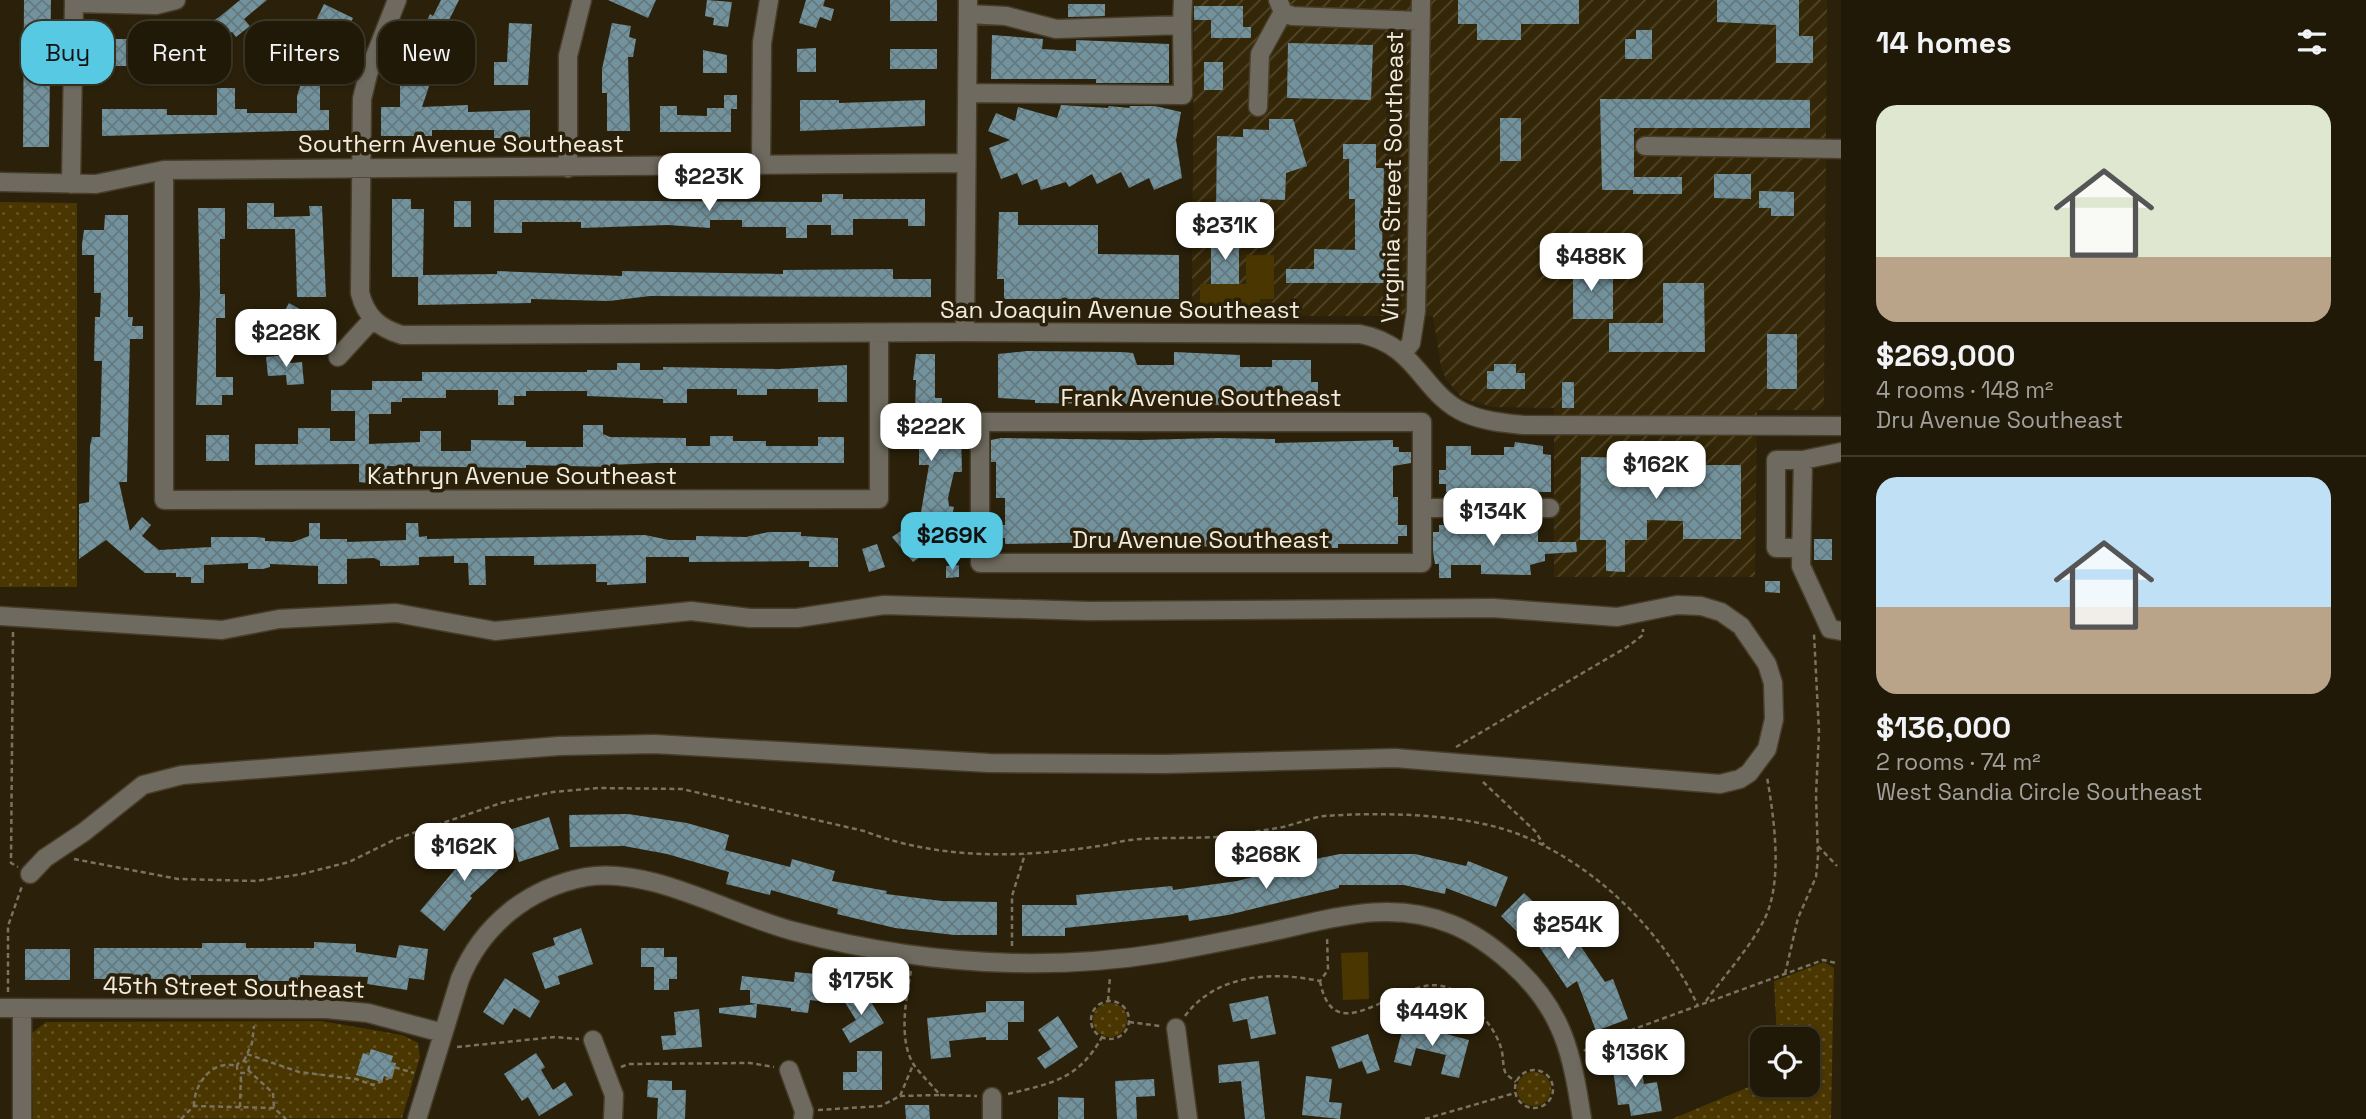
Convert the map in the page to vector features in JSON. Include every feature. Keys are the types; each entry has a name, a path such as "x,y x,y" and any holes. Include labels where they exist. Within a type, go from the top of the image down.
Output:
{"street":[{"path":"71,184 74,1 156,5 176,0"},
{"path":"338,357 372,320 364,308 360,293 362,99 368,74 397,0"},
{"path":"568,168 568,56 582,0"},
{"path":"761,165 762,43 769,0"},
{"path":"967,93 1183,94 1183,0"},
{"path":"1376,19 1377,0"},
{"name":"Virginia Street Southeast","path":"1403,353 1411,343 1416,311 1421,0"},
{"path":"1258,107 1259,54 1280,6 1292,16 1420,21"},
{"path":"965,332 968,7 1056,29 1182,25"},
{"path":"1645,145 1841,149"},
{"name":"Southern Avenue Southeast","path":"0,182 96,184 163,170 966,163"},
{"name":"Kathryn Avenue Southeast","path":"163,170 164,500 879,499 879,333"},
{"name":"San Joaquin Avenue Southeast","path":"372,320 385,330 402,335 965,332 1360,334 1388,342 1403,353 1448,402 1464,413 1481,419 1523,425 1841,426"},
{"path":"1448,402 1422,422 1422,508 1550,508"},
{"name":"Frank Avenue Southeast","path":"980,563 980,422 1422,422"},
{"path":"1801,548 1776,548 1776,460 1803,460 1841,452"},
{"path":"1803,460 1801,566 1830,629 1841,631"},
{"name":"Dru Avenue Southeast","path":"980,563 1422,563 1422,508"},
{"path":"6,616 222,630 279,619 396,613 495,631 691,611 750,618 797,618 884,605 1089,611 1493,608 1617,617 1677,605 1701,606 1721,612 1741,626 1754,641 1773,683 1772,728 1760,761 1740,779 1720,784 1455,756 1153,764 989,763 654,744 559,746 182,775 143,785 84,832 44,858 30,874"},
{"path":"417,1119 467,961 497,922 540,891 584,878 617,875 642,878 794,932 914,955 1012,963 1067,963 1160,953 1379,910 1431,916 1474,934 1499,952 1536,988 1559,1022 1575,1072 1582,1119"},
{"path":"10,1004 22,1119"},
{"name":"45th Street Southeast","path":"10,1004 327,1009 368,1013 441,1038"},
{"path":"1176,1028 1188,1119"},
{"path":"593,1041 608,1073 614,1095 613,1119"},
{"path":"789,1070 804,1115"},
{"path":"992,1097 992,1119"}],"path":[{"path":"1545,847 1535,831 1455,756 1643,635 1643,625 1634,614"},
{"path":"6,616 11,863 30,874 12,908 8,926 10,1004"},
{"path":"1785,974 1798,918 1816,877 1819,733 1813,650 1817,626"},
{"path":"1704,1004 1764,922 1772,899 1776,837 1768,778 1760,761"},
{"path":"69,859 83,859 178,879 256,881 302,874 349,862 396,839 501,803 553,792 635,787 682,789 864,831 892,842 979,856 1025,854 1128,840 1233,835 1321,816 1393,815 1485,825 1521,835 1576,865 1612,894 1647,928 1686,981 1698,1006"},
{"path":"1818,846 1837,866"},
{"path":"1012,949 1012,897 1025,854"},
{"path":"1325,919 1328,970 1320,981 1323,999 1328,1007 1336,1012 1358,1012 1432,984 1455,991 1485,1019 1499,1041 1503,1068 1516,1082"},
{"path":"914,955 906,1000 907,1047 914,1064 940,1095"},
{"path":"1584,1051 1593,1044 1823,960 1836,963"},
{"path":"1108,1001 1110,972"},
{"path":"1129,1022 1176,1028 1196,1001 1246,978 1267,975 1320,981"},
{"path":"1108,1001 1124,1007 1129,1022 1120,1036 1102,1037 1093,1029 1091,1017 1097,1006 1108,1001"},
{"path":"237,1066 244,1061 254,1036 254,1019"},
{"path":"441,1038 478,1047 555,1037 593,1041"},
{"path":"804,1115 881,1106 900,1096 992,1097 1069,1076 1094,1053 1102,1037"},
{"path":"247,1054 299,1072 356,1079 373,1085 391,1077 394,1067 418,1075"},
{"path":"244,1061 248,1070 273,1093 274,1108"},
{"path":"608,1073 628,1064 750,1063 789,1070"},
{"path":"181,1119 194,1106 195,1090 210,1071 229,1064 237,1066 241,1073 240,1107"},
{"path":"900,1096 914,1064"},
{"path":"241,1073 248,1070"},
{"path":"1537,1070 1546,1074 1553,1088 1550,1099 1537,1108 1521,1103 1515,1093 1516,1082 1527,1071 1537,1070"},
{"path":"1425,1119 1515,1093"},
{"path":"194,1106 274,1108 286,1119"}],"shaded area":[{"path":"1194,0 1827,0 1824,405 1818,410 1757,410 1755,577 1554,577 1554,408 1492,407 1462,398 1446,379 1441,367 1433,316 1192,316"},
{"path":"0,202 77,203 77,587 0,587"},
{"path":"1246,255 1274,255 1274,299 1260,299 1259,308 1200,308 1200,284 1246,284"},
{"path":"1368,952 1369,999 1343,1000 1341,953"},
{"path":"1824,962 1834,968 1831,1119 1672,1119 1750,1086 1750,1097 1820,1097 1820,1027 1776,1027 1774,981"},
{"path":"1110,1003 1122,1008 1127,1020 1122,1032 1110,1037 1098,1032 1093,1020 1098,1008"},
{"path":"321,1021 402,1035 418,1043 420,1057 402,1118 33,1119 32,1033 46,1022"},
{"path":"1534,1072 1546,1077 1551,1089 1546,1101 1534,1106 1522,1101 1517,1089 1522,1077"}],"building":[{"path":"24,0 51,0 51,21 24,21"},
{"path":"240,0 267,0 244,19 245,30 236,37 231,32 231,21 212,21"},
{"path":"441,0 459,0 448,21 427,21 430,14 433,16"},
{"path":"608,0 656,0 648,18"},
{"path":"707,0 732,2 728,27 713,25 714,18 705,16"},
{"path":"806,0 825,0 823,6 834,9 831,21 820,17 816,28 799,23"},
{"path":"890,0 937,0 937,21 890,21"},
{"path":"1458,0 1579,0 1579,24 1521,24 1521,40 1477,40 1477,24 1458,24"},
{"path":"1717,0 1799,0 1799,36 1813,36 1813,63 1776,63 1776,25 1717,22"},
{"path":"324,4 353,18 352,21 316,21"},
{"path":"1068,4 1105,4 1105,16 1068,17"},
{"path":"1194,6 1243,6 1243,27 1251,27 1251,38 1211,38 1211,20 1194,20"},
{"path":"509,23 532,24 528,85 494,85 494,62 507,62"},
{"path":"612,23 631,26 629,37 636,39 633,57 628,57 630,131 607,131 607,93 602,93 602,69"},
{"path":"1636,30 1652,30 1652,59 1625,59 1625,39 1636,39"},
{"path":"992,35 1043,39 1042,49 1076,51 1076,40 1169,44 1169,83 1096,83 1096,79 991,79"},
{"path":"114,39 128,39 128,66 114,66"},
{"path":"1288,43 1373,45 1371,100 1287,98"},
{"path":"816,48 816,72 797,72 797,49"},
{"path":"890,49 937,49 937,69 890,69"},
{"path":"703,50 727,55 727,73 703,73"},
{"path":"1204,62 1223,62 1223,90 1204,90"},
{"path":"23,84 50,84 49,147 23,147"},
{"path":"301,84 320,84 320,110 329,110 329,130 102,136 102,109 167,109 167,115 217,115 217,88 235,88 235,109 247,109 247,113 297,113 297,96"},
{"path":"400,84 430,84 422,107 468,105 468,112 530,110 530,138 494,138 494,130 432,130 432,136 381,136 381,107 400,107"},
{"path":"724,95 737,95 737,109 731,109 731,132 660,132 660,106 677,106 677,115 707,116 707,108 724,108"},
{"path":"1600,99 1810,100 1810,128 1634,128 1634,177 1682,177 1682,194 1633,194 1633,190 1602,190"},
{"path":"800,100 839,100 839,103 925,100 925,126 800,131"},
{"path":"1061,105 1108,108 1155,106 1181,112 1176,140 1182,178 1154,190 1149,178 1129,188 1121,172 1097,184 1092,174 1069,187 1066,182 1041,190 1037,179 1022,185 1017,173 1001,179 989,148 1010,140 988,131 996,113 1015,121 1018,107 1057,118"},
{"path":"1500,118 1521,118 1521,161 1500,161"},
{"path":"1269,119 1293,119 1307,166 1286,173 1285,200 1260,199 1260,213 1216,212 1217,136 1243,137 1243,129 1269,130"},
{"path":"1343,144 1376,144 1376,168 1384,168 1382,250 1391,250 1391,283 1286,283 1286,269 1314,269 1314,249 1355,250 1355,199 1349,199 1349,159 1343,159"},
{"path":"1714,174 1751,174 1751,199 1714,198"},
{"path":"1759,191 1794,192 1794,216 1771,216 1771,208 1759,208"},
{"path":"822,194 843,194 843,199 925,199 925,226 908,226 908,219 853,219 853,235 831,235 831,225 807,225 807,238 786,238 786,227 742,227 742,220 710,220 710,228 668,225 581,228 581,222 522,222 522,233 494,233 494,200 822,202"},
{"path":"392,199 411,199 411,209 424,209 423,275 497,274 497,271 622,276 622,271 783,274 783,270 893,269 893,279 931,279 931,297 650,296 609,301 531,299 531,303 418,305 418,277 392,277"},
{"path":"454,201 471,201 471,227 454,227"},
{"path":"247,203 274,203 274,217 310,216 309,206 322,206 326,297 297,297 295,229 247,229"},
{"path":"198,208 225,208 225,239 220,239 220,294 225,294 225,318 216,318 216,377 233,377 233,395 222,395 222,405 196,405 200,294"},
{"path":"999,212 1018,212 1018,225 1098,225 1098,254 1179,255 1179,299 1004,299 1004,279 997,279"},
{"path":"105,215 128,215 128,317 133,317 132,326 143,326 143,339 130,339 127,482 119,482 130,531 142,517 151,525 142,536 159,550 211,547 211,537 257,537 265,538 265,541 293,542 309,536 309,523 320,523 320,539 347,539 347,542 406,540 406,523 418,523 419,537 427,536 427,539 645,535 669,540 696,540 696,536 746,537 769,532 801,532 801,536 838,538 838,567 809,567 809,561 689,562 689,557 646,557 646,583 607,585 607,582 596,582 596,564 534,565 534,556 485,556 486,585 469,585 468,563 454,563 454,556 419,557 419,565 397,566 380,566 380,561 374,558 347,559 347,584 318,584 318,566 270,564 270,567 263,569 248,569 248,563 204,565 204,583 191,583 191,577 176,577 176,573 145,573 106,540 79,559 79,504 89,502 90,446 92,437 100,437 102,361 94,361 95,317 100,317 101,293 94,293 94,255 82,255 82,244 84,230 104,230"},
{"path":"1211,239 1239,239 1239,284 1211,284"},
{"path":"1573,260 1593,260 1593,278 1613,278 1613,319 1573,319"},
{"path":"1663,283 1704,283 1705,352 1609,352 1609,323 1663,323"},
{"path":"289,303 314,317 301,342 275,328"},
{"path":"1767,334 1797,334 1797,389 1767,389"},
{"path":"1027,351 1133,353 1137,365 1174,365 1174,352 1240,355 1240,367 1272,367 1272,360 1311,360 1311,382 1318,382 1318,399 1311,399 1311,406 1290,406 1035,403 1035,400 998,398 998,354"},
{"path":"294,354 290,363 302,362 304,384 287,385 286,375 268,376 266,357"},
{"path":"916,354 935,354 935,398 942,398 942,432 961,433 962,472 954,472 948,498 949,506 954,507 950,524 926,519 940,537 940,542 913,562 892,537 920,518 929,465 919,465 919,408 915,408 916,380 913,380"},
{"path":"617,363 640,363 640,370 663,370 663,367 779,369 847,365 847,402 818,402 818,389 767,389 767,395 737,395 737,389 687,389 687,403 663,403 663,399 587,396 587,391 526,391 526,396 514,396 514,405 498,405 498,390 446,390 446,398 402,398 402,402 391,402 391,414 369,414 369,444 420,442 420,431 441,431 441,451 471,451 471,440 526,441 526,447 583,447 583,425 603,425 603,434 610,437 686,438 686,446 710,446 710,436 733,436 733,441 766,441 766,446 818,446 818,437 844,437 844,463 655,463 610,467 526,465 526,468 387,466 388,483 376,484 359,482 359,464 255,465 255,444 298,444 298,428 330,428 330,441 355,441 355,411 331,411 331,390 372,390 372,381 422,381 422,372 587,372 617,370"},
{"path":"1494,364 1516,364 1516,373 1525,373 1525,389 1487,389 1487,371 1494,371"},
{"path":"1562,382 1574,382 1574,408 1562,408"},
{"path":"206,435 229,435 229,461 206,461"},
{"path":"1275,439 1275,443 1393,440 1393,447 1399,447 1399,452 1411,452 1411,463 1393,466 1393,497 1398,497 1398,525 1407,525 1407,536 1398,536 1398,544 1338,544 1338,548 1299,548 1300,544 1182,547 1182,543 1176,541 1005,544 1005,538 999,538 999,525 1005,525 1005,498 996,498 996,462 991,462 991,440"},
{"path":"1515,442 1543,446 1543,454 1551,455 1551,492 1446,492 1446,484 1439,484 1439,470 1446,470 1446,446 1471,446 1471,455 1504,455 1504,447 1514,447"},
{"path":"1581,457 1672,458 1672,465 1741,465 1741,539 1683,539 1683,521 1647,520 1647,540 1625,540 1625,572 1606,571 1606,540 1580,540"},
{"path":"1509,524 1509,527 1538,527 1538,542 1576,542 1577,552 1545,554 1545,561 1530,565 1531,575 1481,574 1481,565 1451,565 1451,578 1439,578 1439,564 1435,564 1433,552 1433,532 1439,532 1439,525"},
{"path":"1814,539 1832,539 1832,560 1814,560"},
{"path":"877,544 885,567 869,572 862,549"},
{"path":"959,565 959,577 946,578 946,566"},
{"path":"1765,581 1780,581 1780,593 1765,592"},
{"path":"628,814 687,823 729,835 725,850 790,867 792,859 835,871 832,881 887,891 886,894 942,901 997,902 997,935 954,935 895,928 837,914 838,909 771,890 770,895 726,884 729,872 667,854 624,846 570,847 569,815"},
{"path":"549,817 559,849 519,862 509,830"},
{"path":"487,835 509,860 470,896 472,898 444,931 420,911 457,867 455,865"},
{"path":"1340,854 1415,854 1466,866 1468,861 1508,877 1496,907 1446,888 1445,894 1404,885 1339,885 1339,888 1228,915 1189,921 1188,915 1065,928 1065,936 1022,936 1022,905 1077,905 1076,895 1172,886 1173,890 1237,881 1292,867 1291,864"},
{"path":"1524,893 1568,934 1571,932 1605,982 1613,979 1628,1019 1596,1031 1577,981 1567,988 1536,942 1532,946 1501,916"},
{"path":"581,928 593,964 558,976 560,984 545,989 532,953 555,945 553,938"},
{"path":"314,942 356,944 356,952 396,958 399,945 428,949 424,980 409,978 407,990 367,984 368,977 300,975 300,981 258,981 258,975 191,975 191,979 94,979 94,948 202,948 202,943 246,943 246,948 314,948"},
{"path":"641,948 664,948 664,957 677,957 677,979 669,979 669,990 654,990 654,967 641,967"},
{"path":"25,949 70,949 70,980 25,980"},
{"path":"795,972 836,976 833,1003 810,1000 808,1013 791,1011 791,1008 750,1003 750,990 740,990 742,976 794,982"},
{"path":"505,978 540,1001 530,1018 514,1008 503,1025 483,1012"},
{"path":"863,989 884,1023 850,1043 842,1029 856,1020 844,1001"},
{"path":"1268,996 1276,1034 1251,1039 1247,1019 1233,1022 1229,1004"},
{"path":"986,1001 1024,1001 1024,1022 1008,1022 1008,1040 986,1040 986,1037 949,1041 951,1057 931,1059 927,1018 986,1012"},
{"path":"757,1004 756,1018 719,1013 719,1008"},
{"path":"699,1009 702,1047 663,1050 661,1036 676,1035 674,1012"},
{"path":"1058,1016 1078,1047 1045,1069 1037,1058 1051,1049 1038,1030"},
{"path":"1404,1023 1469,1040 1459,1078 1441,1074 1446,1055 1416,1048 1411,1066 1394,1062"},
{"path":"1368,1034 1380,1070 1367,1074 1362,1061 1339,1069 1331,1047"},
{"path":"371,1049 393,1056 391,1062 396,1063 392,1079 384,1076 382,1082 356,1075 363,1053 369,1055"},
{"path":"857,1051 882,1051 882,1090 843,1090 843,1072 857,1072"},
{"path":"536,1053 545,1067 541,1070 553,1090 565,1082 573,1095 539,1116 528,1097 522,1101 504,1074"},
{"path":"1640,1059 1644,1084 1657,1082 1662,1111 1631,1116 1629,1104 1618,1105 1612,1063"},
{"path":"1259,1061 1265,1119 1245,1119 1241,1081 1219,1083 1218,1065"},
{"path":"1306,1076 1332,1079 1329,1102 1342,1103 1340,1119 1302,1115"},
{"path":"1154,1079 1155,1096 1136,1097 1137,1119 1117,1119 1115,1081"},
{"path":"648,1080 672,1081 672,1090 686,1090 685,1119 657,1119 658,1098 647,1097"},
{"path":"1058,1097 1084,1098 1084,1119 1058,1119"},
{"path":"905,1105 929,1105 930,1119 906,1119"}]}
